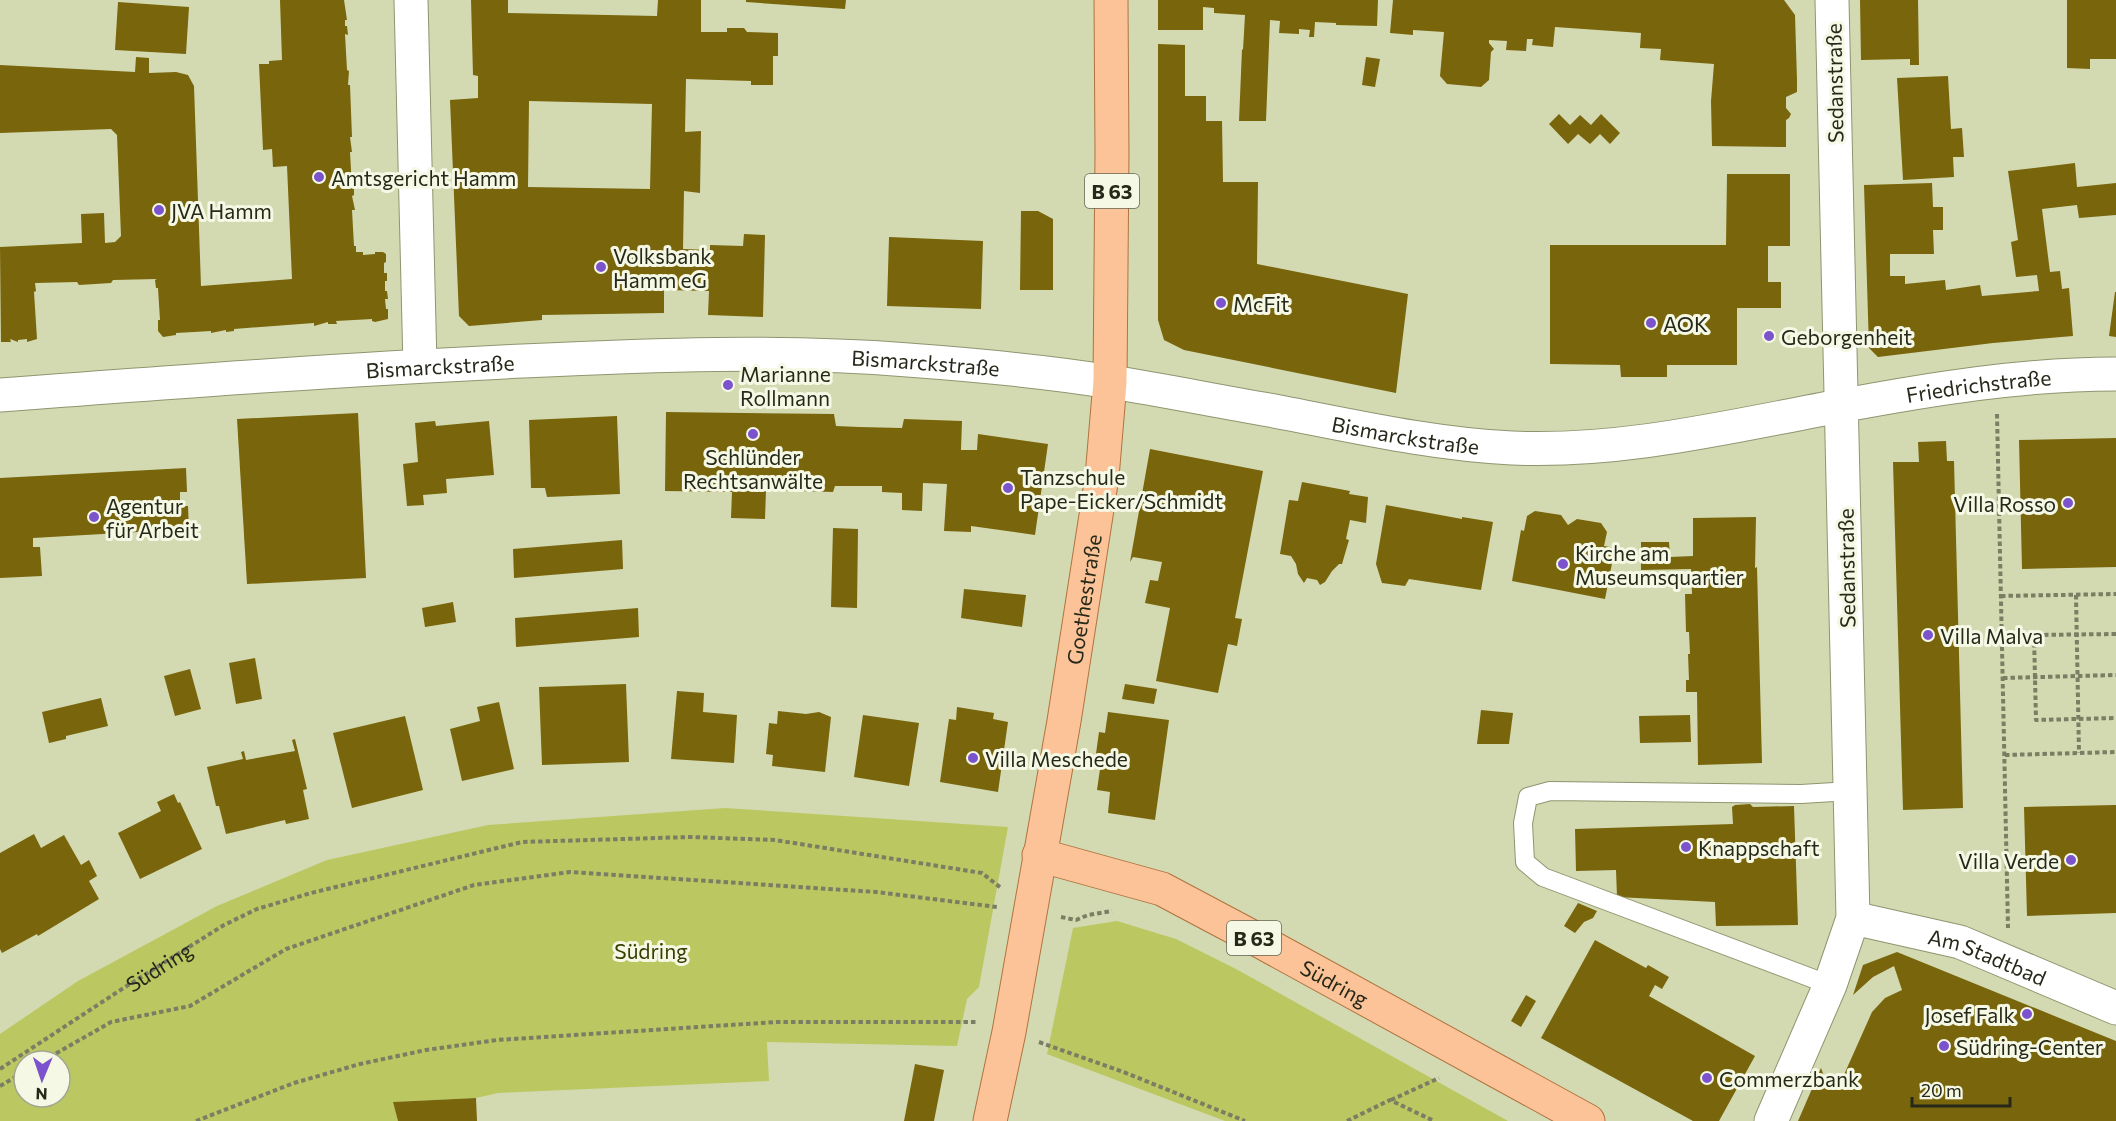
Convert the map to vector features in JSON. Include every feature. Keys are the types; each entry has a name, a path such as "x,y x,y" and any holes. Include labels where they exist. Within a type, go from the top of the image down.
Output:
{"main road":[{"name":"Goethestraße","path":"990,1121 1010,1028 1066,709 1102,477 1110,382 1111,0"},
{"name":"Südring","path":"1039,855 1162,889 1588,1121"}],"street":[{"path":"411,0 420,366"},
{"name":"Sedanstraße","path":"1772,1121 1830,985 1853,918 1832,0"},
{"name":"Bismarckstraße","path":"0,395 420,366 652,355 789,354 907,360 1031,371 1110,382 1443,442 1510,448 1571,448 1629,443 1752,424 1842,406"},
{"name":"Friedrichstraße","path":"1842,406 1996,381 2073,374 2116,374"},
{"name":"Am Stadtbad","path":"1853,918 1960,942 2116,1008"}],"lane":[{"path":"1830,985 1543,877 1525,862 1523,823 1528,797 1550,791 1801,794 1851,790"}],"path":[{"path":"1996,381 2009,962"},
{"path":"2001,596 2116,594"},
{"path":"2076,595 2079,753"},
{"path":"2116,634 2034,635 2036,720 2116,718"},
{"path":"2003,678 2116,675"},
{"path":"2005,755 2116,752"},
{"name":"Südring","path":"0,1069 122,988 224,925 257,909 311,893 522,842 691,837 790,842 982,873 1029,911"},
{"path":"65,1049 111,1022 190,1006 286,949 474,885 570,872 876,892 1029,911"},
{"path":"196,1121 294,1083 360,1064 426,1050 497,1040 776,1022 950,1021 1010,1028 1245,1121"},
{"path":"1347,1121 1445,1076"},
{"path":"1390,1100 1434,1121"}],"green space":[{"name":"Südring","path":"725,808 1008,827 979,987 967,999 957,1046 767,1042 769,1081 498,1093 476,1098 393,1102 398,1121 0,1121 0,1034 78,981 217,906 327,860 488,825"},
{"path":"1117,921 1176,939 1236,969 1508,1121 1225,1121 1047,1054 1073,928"}],"building":[{"path":"280,0 344,0 347,20 345,20 345,26 347,26 348,35 345,34 347,70 349,71 348,85 350,85 352,152 350,152 355,210 352,210 354,246 356,246 356,252 363,252 363,255 375,254 375,252 386,254 384,273 387,273 385,291 387,291 388,299 385,299 388,319 375,322 372,319 336,321 337,324 328,324 328,322 314,326 314,323 234,329 234,331 211,333 211,331 176,333 176,335 163,337 158,331 158,320 160,320 158,288 156,288 155,280 157,279 113,280 111,283 79,285 77,282 35,283 37,339 27,342 27,339 18,340 18,342 10,339 11,342 1,342 0,247 82,243 81,214 104,213 105,243 115,242 121,236 117,135 111,129 0,133 0,65 135,72 136,57 149,58 149,73 176,72 188,75 194,86 201,286 292,279 287,166 273,167 272,149 263,150 259,64 282,60"},
{"path":"471,0 508,0 508,13 657,16 658,0 701,0 701,32 727,32 727,28 744,28 747,32 778,33 778,56 773,56 773,85 751,85 751,81 686,79 685,132 701,131 700,193 684,191 683,249 710,250 710,245 743,246 744,234 765,235 763,317 708,315 709,291 664,290 664,313 542,315 542,320 469,326 459,316 450,100 478,98 478,76 473,75","holes":["529,101 652,104 650,189 528,187"]},
{"path":"746,0 846,0 845,9 746,2"},
{"path":"1158,0 1378,0 1377,26 1315,22 1314,37 1309,37 1310,30 1299,29 1299,34 1279,33 1280,21 1270,20 1266,121 1239,121 1245,15 1214,13 1214,8 1203,7 1203,30 1158,30"},
{"path":"1393,0 1784,0 1795,15 1797,80 1797,92 1786,97 1786,108 1791,114 1786,120 1786,147 1712,146 1711,101 1714,64 1660,60 1661,49 1640,48 1641,33 1555,27 1553,47 1532,45 1533,39 1527,39 1526,51 1506,50 1507,41 1489,40 1494,49 1491,52 1489,80 1481,87 1447,84 1440,76 1444,32 1413,30 1413,35 1390,33"},
{"path":"1860,0 1918,0 1919,65 1910,65 1910,59 1861,60"},
{"path":"2067,0 2116,0 2116,59 2090,59 2090,69 2067,68"},
{"path":"118,2 189,7 186,54 115,50"},
{"path":"1158,44 1185,45 1185,96 1206,96 1206,121 1222,121 1223,182 1258,182 1257,264 1408,294 1396,393 1184,350 1164,340 1158,320"},
{"path":"1366,57 1380,59 1375,87 1362,85"},
{"path":"1948,76 1951,129 1962,128 1964,157 1953,157 1954,177 1903,180 1897,78"},
{"path":"1559,114 1570,125 1580,115 1591,125 1601,114 1620,133 1610,144 1600,134 1590,144 1578,134 1568,144 1549,124"},
{"path":"2075,163 2077,187 2116,183 2116,215 2079,218 2077,205 2042,209 2050,272 2060,271 2062,289 2069,288 2073,336 1878,357 1869,348 1864,185 1932,183 1933,207 1943,207 1943,230 1933,230 1934,254 1890,254 1890,276 1905,276 1905,284 1945,280 1946,290 1980,285 1982,296 2039,291 2037,275 2016,277 2011,242 2018,240 2008,171"},
{"path":"1727,174 1790,174 1790,246 1768,246 1768,282 1781,282 1781,308 1737,308 1737,365 1667,365 1667,377 1621,377 1620,365 1550,364 1550,245 1726,245"},
{"path":"1021,211 1038,211 1053,219 1053,290 1020,290"},
{"path":"889,237 983,241 981,309 887,306"},
{"path":"2116,292 2116,337 2109,336"},
{"path":"666,412 834,414 836,426 859,427 902,428 904,419 962,421 961,450 977,450 978,434 1048,444 1035,535 971,526 971,532 944,531 947,484 923,483 922,511 902,510 902,493 882,492 882,486 835,486 833,492 766,490 765,519 731,518 732,492 665,491"},
{"path":"358,413 366,578 247,584 237,419"},
{"path":"617,416 620,494 547,497 545,488 531,488 529,420"},
{"path":"435,421 436,426 489,421 494,475 446,479 447,493 423,495 424,505 407,506 403,464 418,462 415,423"},
{"name":"Villa Rosso","path":"2116,438 2116,567 2022,569 2019,440"},
{"name":"Villa Malva","path":"1946,441 1947,461 1954,461 1963,808 1903,810 1893,462 1919,462 1918,442"},
{"path":"1150,449 1263,471 1235,618 1242,619 1237,646 1228,644 1218,693 1156,681 1170,608 1145,603 1150,580 1158,581 1162,562 1133,557 1130,562"},
{"name":"Agentur für Arbeit","path":"186,468 187,492 180,492 180,506 188,506 189,529 33,538 33,547 40,547 42,576 0,578 0,478"},
{"path":"1302,482 1350,491 1349,494 1368,497 1366,523 1350,520 1346,539 1349,540 1342,564 1339,564 1320,585 1317,580 1307,578 1304,583 1291,556 1280,554 1289,500 1298,501"},
{"path":"1386,505 1462,519 1462,517 1493,522 1481,590 1409,579 1405,586 1382,583 1376,564"},
{"name":"Kirche am Museumsquartier","path":"1535,511 1561,515 1568,525 1577,519 1601,523 1607,532 1604,546 1615,548 1605,599 1512,581 1521,530 1524,531 1527,516"},
{"path":"1756,517 1755,568 1757,567 1762,763 1698,765 1697,692 1686,692 1686,680 1689,680 1688,654 1690,654 1689,632 1686,632 1685,594 1692,594 1691,569 1641,570 1641,542 1669,542 1670,557 1693,556 1693,518"},
{"path":"833,528 858,529 857,608 831,607"},
{"path":"622,540 623,569 514,578 513,549"},
{"path":"964,589 1026,595 1022,627 961,618"},
{"path":"453,602 456,622 425,627 422,608"},
{"path":"638,608 639,637 516,647 515,618"},
{"path":"255,658 262,699 236,704 229,663"},
{"path":"190,669 201,709 175,716 164,676"},
{"path":"626,684 629,762 542,765 539,687"},
{"path":"1125,684 1157,689 1154,704 1122,699"},
{"path":"677,691 704,693 703,712 737,715 734,763 671,759"},
{"path":"101,698 108,726 66,736 66,739 49,743 42,712"},
{"path":"499,702 514,769 462,781 450,729 480,721 477,707"},
{"name":"Villa Meschede","path":"957,707 994,713 993,719 1008,722 998,792 940,782 949,719 956,720"},
{"path":"1481,710 1513,713 1509,744 1477,744"},
{"path":"778,711 806,714 819,712 831,717 825,772 772,766 773,755 766,754 769,723 777,724"},
{"path":"1108,712 1169,720 1155,820 1108,813 1110,792 1097,790 1100,769 1094,768 1099,732 1105,733"},
{"path":"863,715 919,723 909,786 854,777"},
{"path":"1690,715 1691,742 1640,743 1639,716"},
{"path":"405,716 423,790 352,808 333,733"},
{"path":"295,739 307,789 303,790 309,819 286,824 285,820 226,834 219,806 216,806 207,767 243,759 241,752 244,751 246,760 295,751 292,740"},
{"path":"174,794 202,849 140,879 118,833 161,811 157,802"},
{"name":"Knappschaft","path":"1750,804 1753,807 1794,806 1798,925 1716,926 1715,902 1617,897 1616,870 1576,871 1575,829 1733,824 1732,807"},
{"name":"Villa Verde","path":"2116,805 2116,913 2027,916 2024,807"},
{"path":"34,834 41,848 64,835 81,865 89,860 97,876 89,881 99,899 38,936 37,934 2,953 0,949 0,853"},
{"path":"1578,903 1597,911 1593,918 1584,922 1575,933 1564,926"},
{"path":"1595,940 1646,968 1648,965 1669,977 1662,989 1655,985 1649,996 1755,1056 1719,1121 1693,1121 1541,1038"},
{"path":"1897,952 2116,1041 2116,1121 1798,1121 1821,1068 1827,1084 1843,1077 1872,1012 1885,998 1902,990 1894,966 1873,977 1853,995 1863,965"},
{"path":"1526,995 1536,1001 1521,1027 1511,1021"},
{"path":"915,1064 944,1070 934,1121 904,1121"},
{"path":"476,1098 477,1121 398,1121 393,1102"}],"place":[{"name":"Amtsgericht Hamm","path":"319,177"},
{"name":"JVA Hamm","path":"159,210"},
{"name":"Volksbank Hamm eG","path":"601,267"},
{"name":"McFit","path":"1221,303"},
{"name":"AOK","path":"1651,323"},
{"name":"Geborgenheit","path":"1769,336"},
{"name":"Marianne Rollmann","path":"728,385"},
{"name":"Schlünder Rechtsanwälte","path":"753,434"},
{"name":"Tanzschule Pape-Eicker/Schmidt","path":"1008,488"},
{"name":"Villa Rosso","path":"2068,503"},
{"name":"Agentur für Arbeit","path":"94,517"},
{"name":"Kirche am Museumsquartier","path":"1563,564"},
{"name":"Villa Malva","path":"1928,635"},
{"name":"Villa Meschede","path":"973,758"},
{"name":"Knappschaft","path":"1686,847"},
{"name":"Villa Verde","path":"2071,860"},
{"name":"Josef Falk","path":"2027,1014"},
{"name":"Südring-Center","path":"1944,1046"},
{"name":"Commerzbank","path":"1707,1078"}]}
